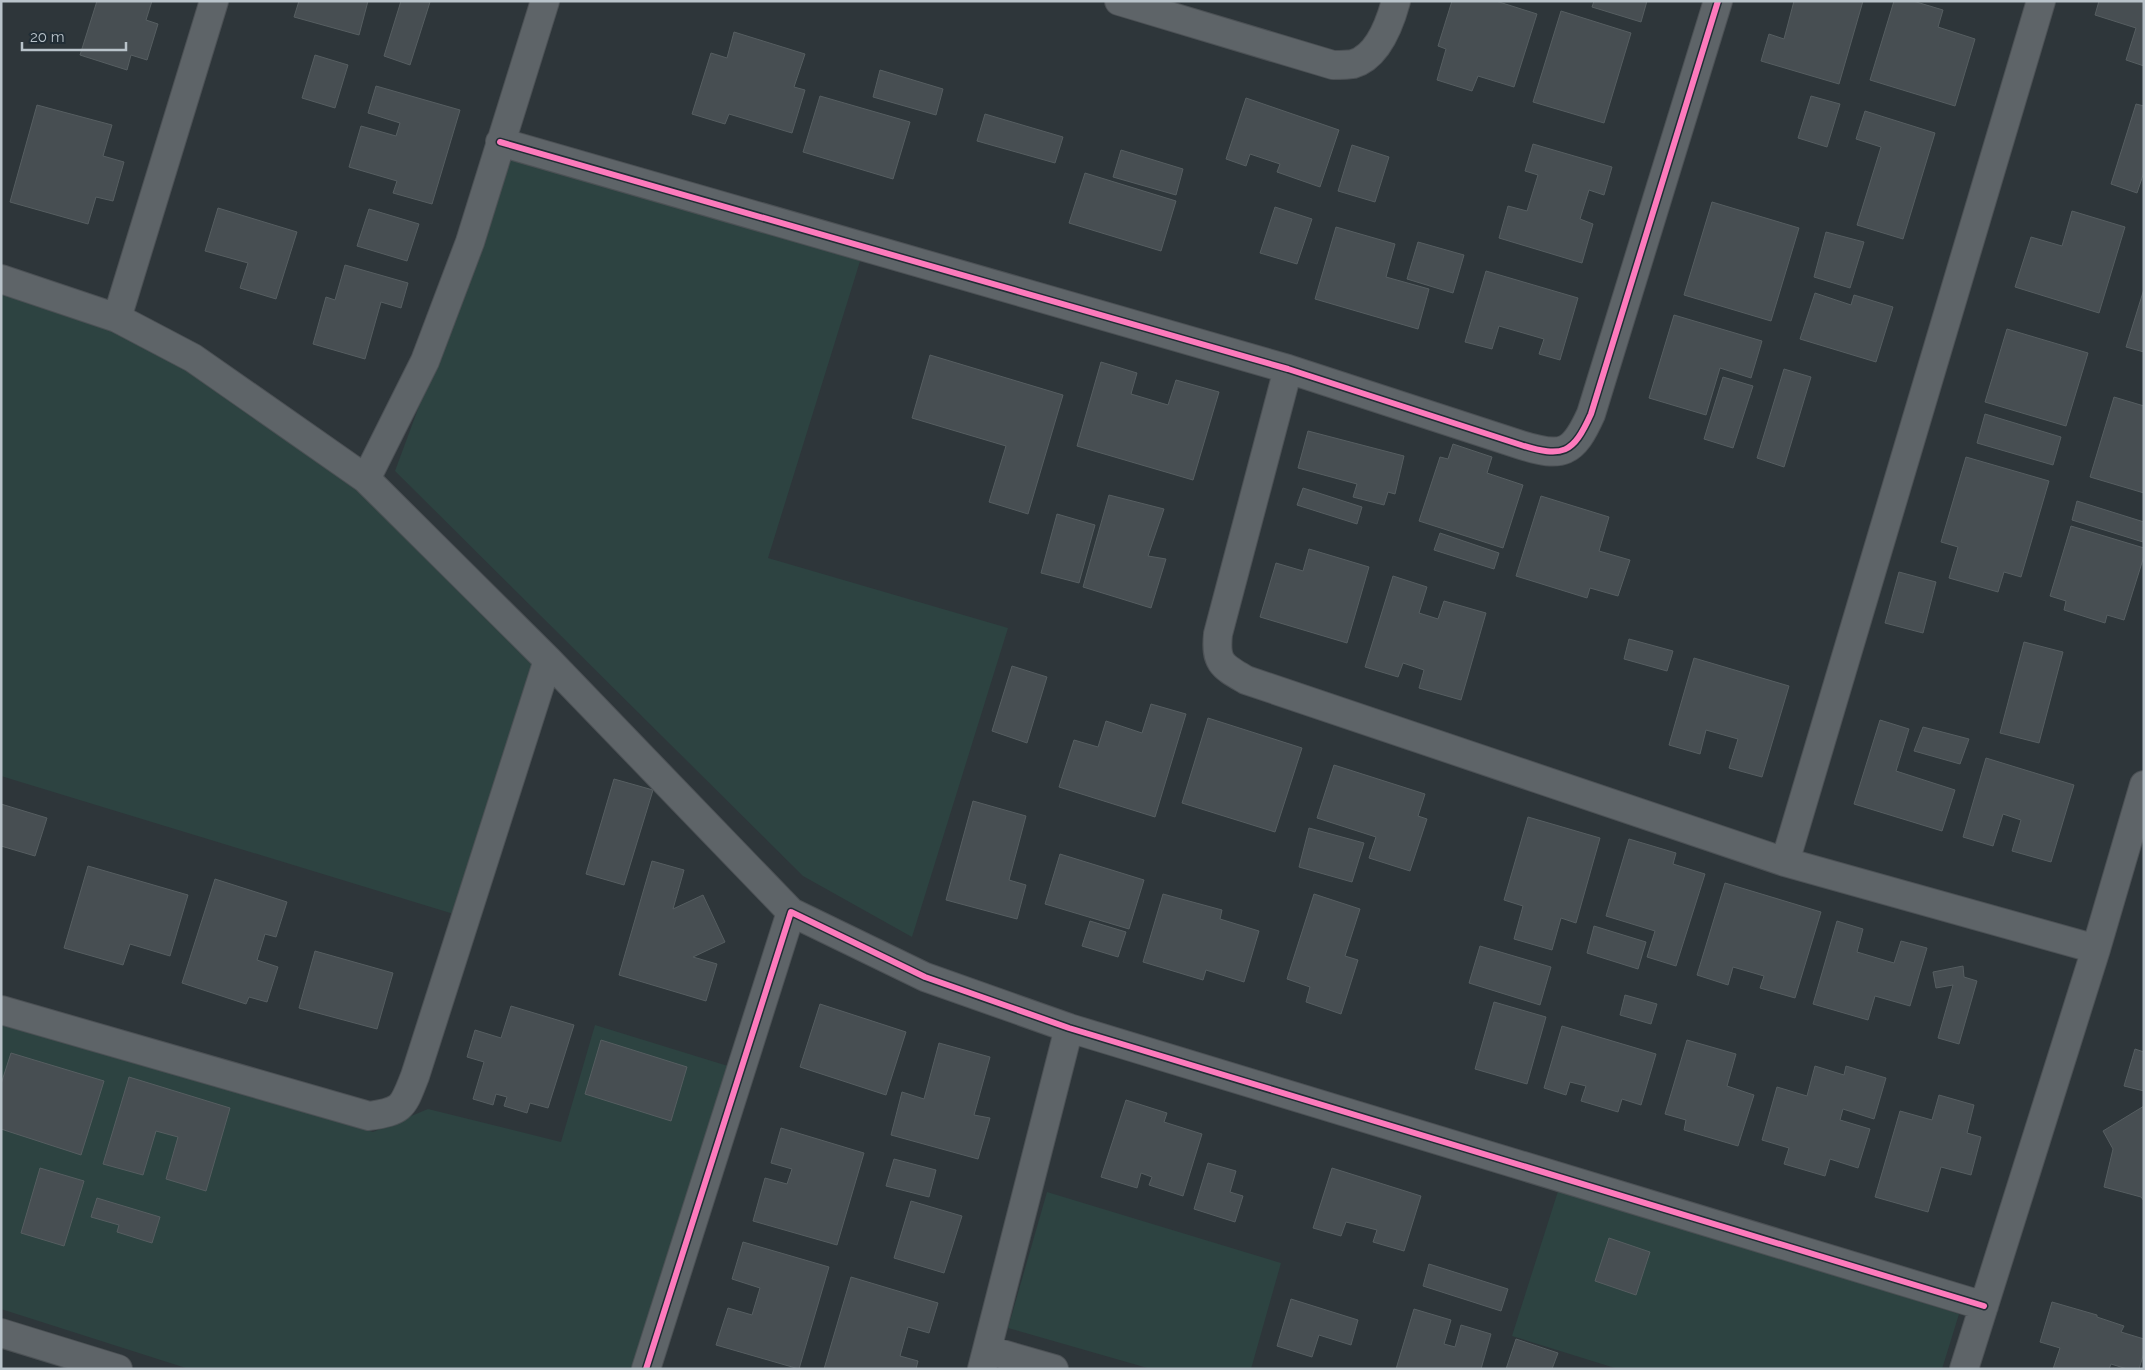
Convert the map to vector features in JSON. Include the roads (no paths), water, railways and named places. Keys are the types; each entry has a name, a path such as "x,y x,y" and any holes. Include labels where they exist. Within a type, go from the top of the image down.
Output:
{"street":[{"path":"117,318 214,1"},
{"path":"366,479 425,361 470,242 545,1"},
{"path":"1119,1 1333,66 1354,64 1374,50 1390,21 1396,1"},
{"path":"500,142 1288,369 1540,451 1552,452 1572,446 1581,436 1591,414 1718,1"},
{"path":"1785,862 2041,1"},
{"path":"1,279 117,318 194,358 366,479 548,660 792,912 925,977 1069,1028 1984,1306"},
{"path":"1288,369 1218,634 1216,652 1224,667 1246,680 1785,862 2096,949"},
{"path":"1,1010 369,1116 392,1113 404,1103 415,1076 548,660"},
{"path":"1964,1369 2096,949 2144,785"},
{"path":"646,1369 792,912"},
{"path":"1054,1369 985,1359 1069,1028"},
{"path":"1,1333 118,1369"}]}
